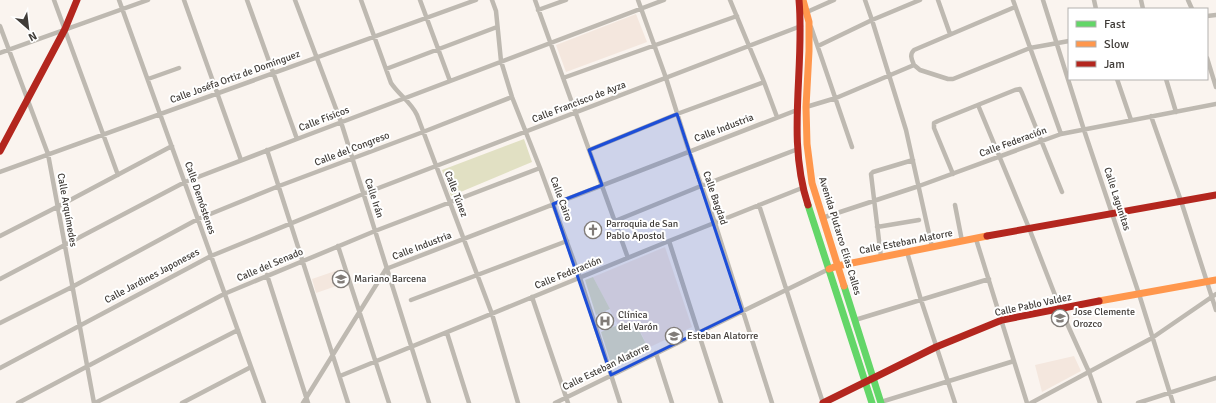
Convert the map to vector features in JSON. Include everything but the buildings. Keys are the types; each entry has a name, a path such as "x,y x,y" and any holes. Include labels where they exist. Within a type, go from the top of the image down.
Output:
{"street":[{"path":"54,0 118,175"},
{"path":"0,152 28,101 77,0"},
{"name":"Calle Demóstenes","path":"119,0 264,403"},
{"path":"0,53 148,0"},
{"path":"184,0 241,160"},
{"path":"247,0 297,139"},
{"name":"Calle Irán","path":"295,0 341,122 429,403"},
{"name":"Calle Túnez","path":"361,0 386,69 395,88 415,110 492,314 518,403"},
{"path":"420,0 450,81"},
{"name":"Calle Joséfa Ortiz de Domínguez","path":"0,172 476,0"},
{"name":"Calle Cairo","path":"492,0 496,11 501,61 512,97 554,204 580,278 620,403"},
{"path":"535,0 628,258"},
{"path":"538,10 566,0"},
{"name":"Calle Bagdad","path":"638,0 715,223 772,403"},
{"name":"Calle Físicos","path":"0,279 185,182 266,150 405,99 550,42 664,0"},
{"path":"730,0 777,117"},
{"name":"Avenida Plutarco Elías Calles","path":"799,0 801,47 796,110 802,188 872,403"},
{"name":"Avenida Plutarco Elías Calles","path":"803,0 809,22 806,107 807,144 812,183 881,403"},
{"path":"807,12 834,0"},
{"path":"865,0 906,130 932,247"},
{"path":"818,46 872,20 920,0"},
{"path":"938,0 950,34"},
{"path":"1012,0 1061,134"},
{"name":"Calle Lagunitas","path":"1043,0 1173,403"},
{"path":"1015,7 912,51 911,56 914,65 920,70 948,79 953,79 1030,48 1068,41"},
{"path":"563,78 737,16"},
{"path":"809,22 852,147"},
{"name":"Calle Francisco de Ayza","path":"363,194 801,25"},
{"name":"Calle Arquímedes","path":"0,26 48,154 80,325 86,366 95,403"},
{"path":"386,69 498,27"},
{"path":"801,47 809,47"},
{"path":"1208,61 1216,87"},
{"name":"Calle Industria","path":"386,269 777,117 836,98 914,65"},
{"path":"148,79 179,68"},
{"path":"1118,80 1131,120"},
{"path":"1166,80 1176,112"},
{"path":"589,150 677,114 764,82"},
{"path":"953,174 934,128 934,123 1020,89 1062,192"},
{"name":"Calle del Congreso","path":"0,323 72,287 198,219 278,186 512,97"},
{"name":"Calle Federación","path":"822,218 919,186 1061,134 1216,104"},
{"path":"978,105 1029,228 1060,308 1089,372 1100,403"},
{"path":"1151,116 1181,201 1207,282 1214,296 1216,310"},
{"path":"0,236 172,146"},
{"path":"615,221 798,149"},
{"path":"266,150 348,403"},
{"path":"881,257 871,173 913,160"},
{"name":"Calle del Senado","path":"18,403 224,294 374,230 450,203 540,168"},
{"name":"Calle Federación","path":"340,376 802,188"},
{"name":"Calle Jardines Japoneses","path":"0,368 211,256 363,194"},
{"name":"Calle Esteban Alatorre","path":"555,403 786,289 837,266 1029,228 1216,195"},
{"path":"759,205 823,403"},
{"path":"955,205 962,241"},
{"path":"877,227 919,220"},
{"path":"976,239 1028,403"},
{"path":"411,300 567,241"},
{"path":"669,241 721,403"},
{"path":"338,246 389,403"},
{"path":"907,252 955,403"},
{"path":"303,403 307,401 386,269"},
{"path":"267,276 307,401"},
{"path":"855,320 988,279"},
{"name":"Calle Pablo Valdez","path":"823,403 936,347 1002,320 1216,280"},
{"path":"1031,403 1152,338 1214,296"},
{"path":"532,297 568,403"},
{"path":"95,403 238,330"},
{"path":"447,333 469,403"},
{"path":"656,353 672,403"},
{"path":"881,403 1014,361"},
{"path":"182,403 251,367"},
{"path":"1138,403 1216,378"}],"highlighted area":[{"path":"677,114 742,311 611,375 553,204 602,185 589,150"}],"shaded area":[{"path":"636,14 647,42 566,72 556,45"},
{"path":"665,247 692,327 648,348 641,333 620,329 593,277"},
{"path":"341,269 345,283 316,293 312,279"},
{"path":"1074,356 1081,371 1042,392 1035,365"}],"green space":[{"path":"524,139 532,162 451,196 442,170"},
{"path":"593,277 610,309 596,315 585,280"},
{"path":"635,322 648,348 612,367 601,332 618,325 620,329"}],"traffic: fast":[{"path":"808,205 872,403"},
{"path":"844,286 881,403"}],"traffic: slow":[{"path":"803,0 809,22 806,107 807,144 812,183 844,286"},
{"path":"829,269 837,266 987,236"},
{"path":"1099,301 1216,280"}],"traffic: jam":[{"path":"0,151 65,29 77,0"},
{"path":"799,0 800,52 797,129 798,154 808,205"},
{"path":"987,236 1216,195"},
{"path":"823,403 936,347 1002,320 1099,301"}],"place":[{"name":"Parroquia de San Pablo Apostol","path":"593,230"},
{"name":"Mariano Barcena","path":"341,279"},
{"name":"Jose Clemente Orozco","path":"1060,318"},
{"name":"Clínica del Varón","path":"605,321"},
{"name":"Esteban Alatorre","path":"674,336"}]}
